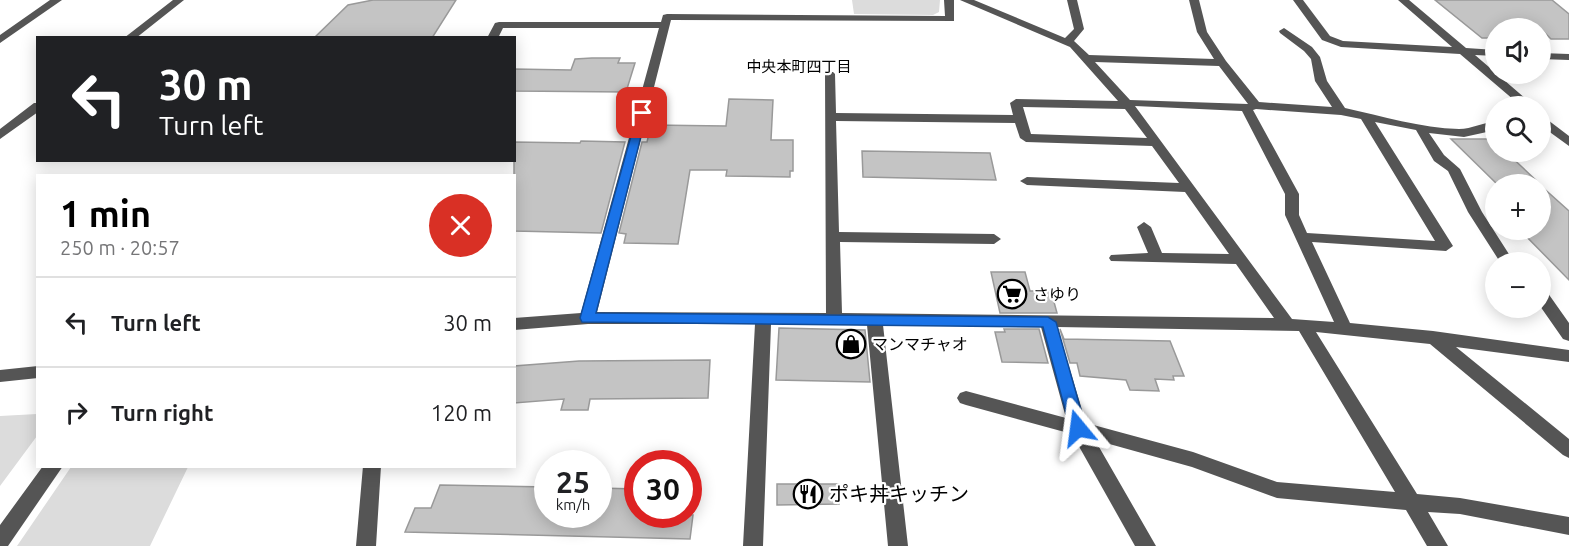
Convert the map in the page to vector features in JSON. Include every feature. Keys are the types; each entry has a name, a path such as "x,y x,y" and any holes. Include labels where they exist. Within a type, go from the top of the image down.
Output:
{"street":[{"path":"0,40 57,0"},
{"path":"132,36 178,0"},
{"path":"588,318 667,17 950,19 949,0"},
{"path":"1068,41 1079,30 1072,0"},
{"path":"1194,0 1202,32 1250,107 1292,194 1292,215 1344,327"},
{"path":"1298,0 1326,38 1341,44 1485,53"},
{"path":"1403,0 1516,96"},
{"path":"971,1 1068,41 1128,105 1242,259 1295,325 1413,504 1438,546"},
{"path":"493,36 499,25 665,25"},
{"path":"0,28 16,28"},
{"path":"1284,30 1308,49 1316,59 1321,81 1341,111"},
{"path":"1551,56 1569,57"},
{"path":"1086,58 1222,63"},
{"path":"829,74 834,319"},
{"path":"1156,142 1026,138 1016,103 1128,105 1134,102 1341,111 1422,128 1464,133 1485,126"},
{"path":"0,135 36,108"},
{"path":"1302,237 1446,246 1365,116"},
{"path":"830,117 1020,119"},
{"path":"1551,127 1569,128"},
{"path":"1422,128 1423,134 1439,158 1453,169 1474,212 1500,252"},
{"path":"1551,130 1569,142"},
{"path":"1027,181 1189,188"},
{"path":"1144,227 1157,258"},
{"path":"833,237 994,239"},
{"path":"1116,258 1242,259"},
{"path":"1551,309 1569,335"},
{"path":"516,324 588,318 763,318 1295,325 1344,327 1433,337 1569,356"},
{"path":"753,546 763,318"},
{"path":"874,320 898,546"},
{"path":"1048,322 1078,428 1146,546"},
{"path":"1433,337 1569,450"},
{"path":"0,376 36,372"},
{"path":"966,398 1193,460 1277,490 1460,507 1569,526"},
{"path":"0,541 53,468"},
{"path":"366,546 372,468"}],"shaded area":[{"path":"852,0 940,0 939,12 933,15 854,14"},
{"path":"36,414 36,437 0,486 0,416"},
{"path":"70,468 188,468 150,546 17,546"}],"building":[{"path":"373,0 456,0 433,36 316,36 348,5"},
{"path":"1435,0 1552,0 1569,14 1569,39 1551,39 1551,18 1485,18 1485,38 1482,38"},
{"path":"620,58 618,63 635,63 626,92 516,91 516,69 571,70 575,59"},
{"path":"729,99 773,100 771,140 793,140 793,171 790,171 790,177 726,176 727,170 690,170 678,244 624,243 626,234 619,233 642,142 647,142 651,125 726,126"},
{"path":"1451,139 1485,139 1485,162 1517,162 1529,174 1487,174"},
{"path":"581,141 625,142 601,233 516,231 514,162 516,162 516,142 580,143"},
{"path":"862,151 990,153 996,180 863,177"},
{"path":"1551,195 1569,211 1569,280 1551,262 1551,252 1542,252 1530,240 1551,240"},
{"path":"991,272 1025,272 1030,291 1051,291 1057,313 1000,313"},
{"path":"779,328 865,330 870,382 776,380"},
{"path":"1004,329 1039,329 1048,363 1002,362 995,332 1005,332"},
{"path":"1060,329 1064,339 1170,341 1184,376 1173,376 1174,380 1155,379 1159,391 1130,390 1126,380 1080,376 1077,363 1070,363"},
{"path":"710,360 708,398 590,399 588,410 561,410 564,399 516,403 516,366 579,361"},
{"name":"ポキ丼キッチン","path":"777,484 838,484 839,504 777,505"},
{"path":"440,485 534,487 534,528 612,528 612,488 624,489 624,528 691,528 690,539 405,532 415,508 431,508"}],"place":[{"name":"さゆり","path":"1012,294"},
{"name":"マンマチャオ","path":"851,344"},
{"name":"ポキ丼キッチン","path":"808,494"}],"district":[{"name":"中央本町四丁目","path":"799,67"}],"route":[{"path":"642,113 588,318 1048,322 1078,428"}]}
